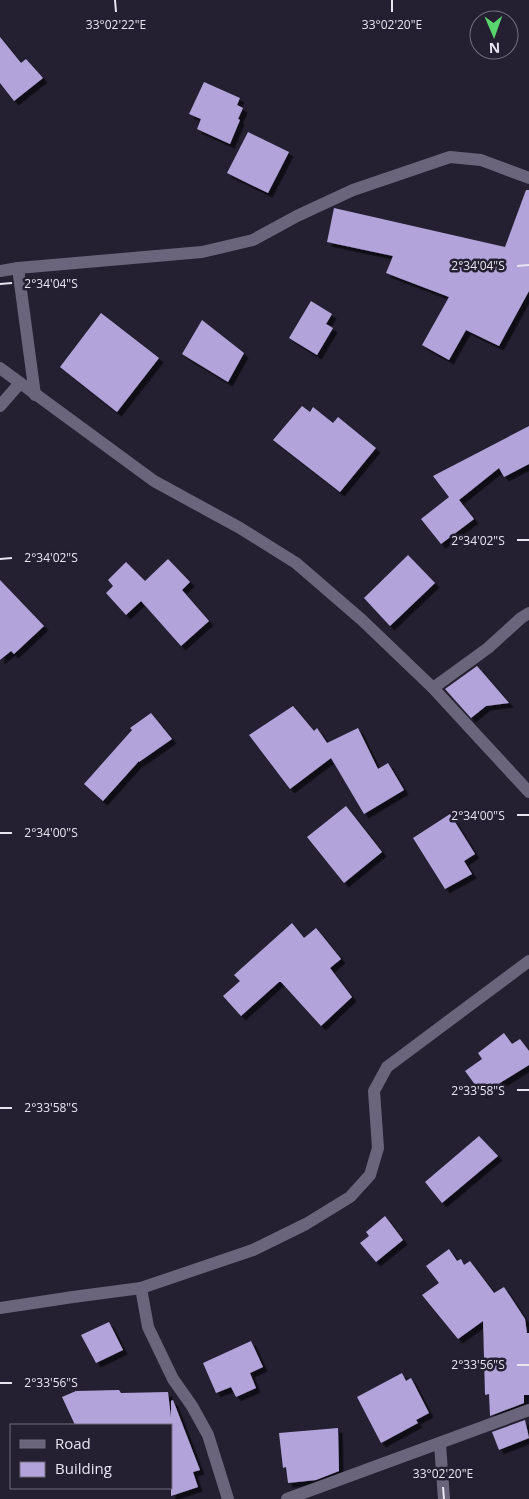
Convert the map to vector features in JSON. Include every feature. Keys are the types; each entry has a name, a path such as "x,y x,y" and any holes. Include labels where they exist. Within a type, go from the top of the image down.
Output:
{"street":[{"path":"0,271 202,252 253,240 297,216 353,190 450,157 481,160 529,178"},
{"path":"18,268 35,395"},
{"path":"0,368 154,481 240,528 296,563 362,620 433,688 529,792"},
{"path":"0,406 20,383"},
{"path":"433,688 488,648 529,613"},
{"path":"0,1308 141,1288 253,1250 306,1224 350,1197 370,1175 378,1148 374,1091 388,1067 529,961"},
{"path":"141,1288 148,1327 174,1379 208,1435 228,1499"},
{"path":"287,1499 529,1410"},
{"path":"440,1444 444,1499"}],"building":[{"path":"0,37 21,63 26,59 43,78 14,101 0,83"},
{"path":"204,82 240,98 237,105 243,108 230,144 197,129 201,119 189,114"},
{"path":"248,132 289,152 268,193 227,173"},
{"path":"526,190 529,190 529,291 499,346 466,330 449,360 422,345 449,297 386,273 393,256 327,242 334,208 505,247"},
{"path":"311,301 332,314 326,324 333,328 317,355 289,338"},
{"path":"101,313 159,358 117,412 60,367"},
{"path":"202,320 244,353 228,382 182,354"},
{"path":"302,406 310,412 313,407 333,423 338,417 376,448 340,492 273,440"},
{"path":"529,426 529,464 504,477 499,468 459,500 474,519 441,544 421,519 449,497 433,476"},
{"path":"408,555 435,583 390,626 364,598"},
{"path":"168,559 190,582 182,590 209,621 181,646 141,601 126,615 106,593 113,586 108,580 126,562 145,581"},
{"path":"0,580 44,626 14,654 11,651 0,660"},
{"path":"477,666 509,703 486,706 471,718 445,689"},
{"path":"293,706 314,731 317,728 327,743 358,728 378,769 388,763 404,790 364,814 331,758 290,789 249,735"},
{"path":"151,713 172,739 139,761 103,801 84,784 132,730 130,728"},
{"path":"346,806 382,852 344,883 307,837"},
{"path":"450,814 475,854 464,861 472,874 445,889 413,838"},
{"path":"292,923 304,938 316,928 341,959 330,968 352,997 321,1026 281,982 241,1016 223,996 240,981 234,975"},
{"path":"504,1033 512,1044 520,1039 529,1051 529,1065 482,1094 465,1071 482,1059 478,1053"},
{"path":"479,1136 498,1156 442,1203 425,1182"},
{"path":"385,1216 403,1240 376,1262 360,1243 369,1236 366,1232"},
{"path":"449,1249 457,1261 461,1259 464,1265 470,1261 494,1293 504,1287 525,1319 527,1333 529,1333 529,1395 524,1395 524,1403 490,1416 489,1394 485,1395 483,1321 458,1339 422,1295 439,1283 426,1266"},
{"path":"109,1322 123,1350 96,1363 81,1335"},
{"path":"251,1341 263,1367 250,1373 256,1388 236,1397 231,1387 216,1393 203,1363"},
{"path":"402,1373 406,1381 411,1378 429,1413 416,1420 418,1423 381,1443 357,1397"},
{"path":"119,1390 121,1393 168,1392 171,1418 171,1401 173,1400 200,1470 193,1472 198,1487 171,1496 172,1424 75,1424 62,1397 76,1391"},
{"path":"525,1420 529,1438 499,1450 492,1432"},
{"path":"338,1428 339,1471 316,1480 288,1483 286,1467 283,1468 279,1433"}]}
